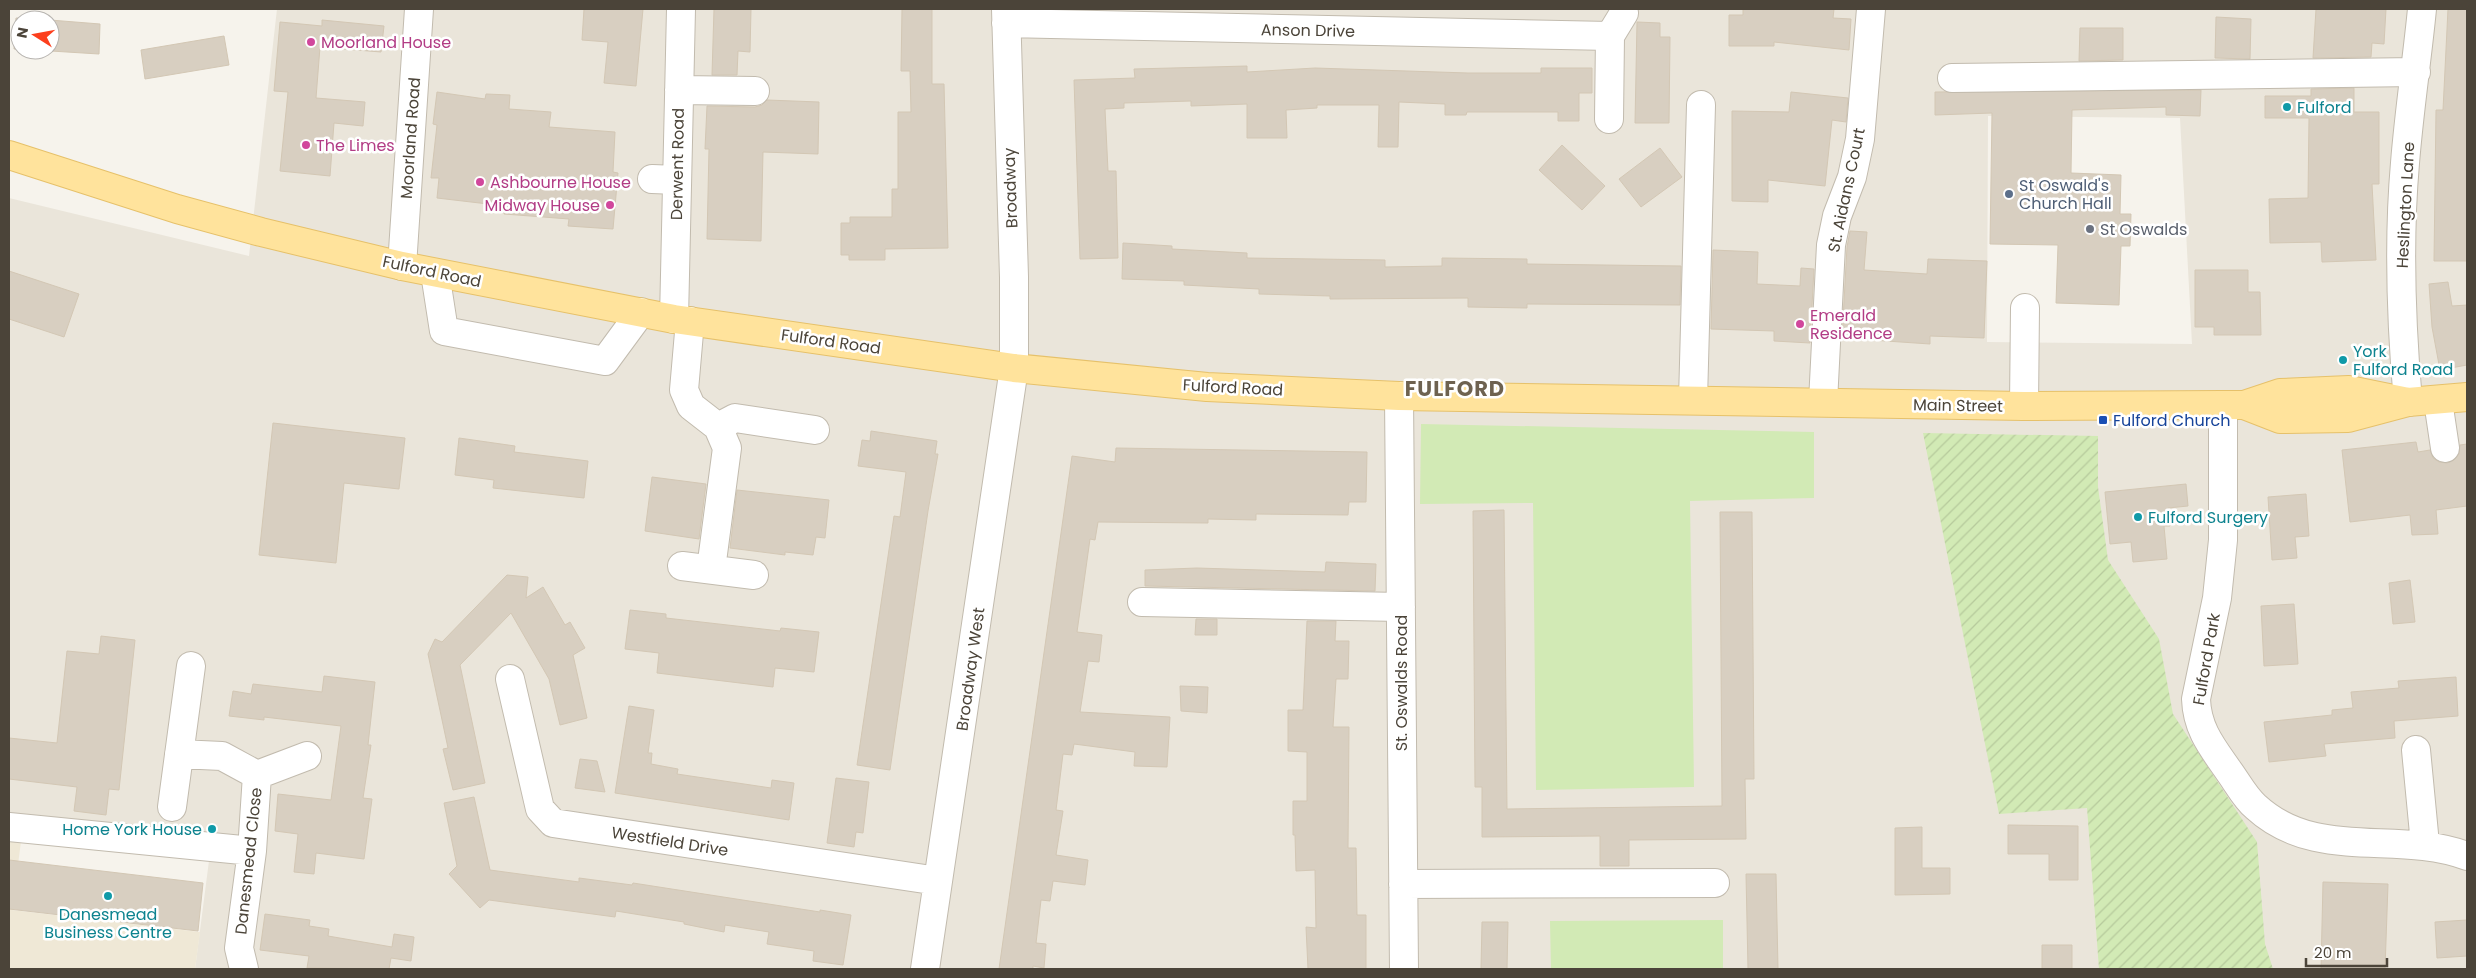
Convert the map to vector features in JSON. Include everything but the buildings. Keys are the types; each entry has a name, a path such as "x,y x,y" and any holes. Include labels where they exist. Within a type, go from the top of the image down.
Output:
{"main road":[{"name":"Fulford Road","path":"9,155 205,216 402,266 682,320 1014,368 1208,387 1399,396 1682,400"},
{"name":"Main Street","path":"1682,400 2024,406 2234,405 2280,393 2349,390 2408,402 2467,398"}],"street":[{"name":"Moorland Road","path":"402,266 419,9"},
{"name":"Derwent Road","path":"681,9 679,90 665,180 682,320 684,390 691,406 718,427"},
{"name":"St. Aidans Court","path":"1823,402 1831,245 1837,216 1852,177 1860,139 1871,9"},
{"name":"Heslington Lane","path":"2408,402 2403,340 2401,261 2405,162 2422,9"},
{"path":"1609,119 1610,36 1624,13"},
{"name":"Anson Drive","path":"1006,16 1343,20 1610,36"},
{"name":"Broadway","path":"1006,16 1014,277 1014,368"},
{"path":"1952,78 2416,72"},
{"path":"679,90 756,91"},
{"path":"1682,400 1701,105"},
{"path":"435,273 444,331 605,361 641,312"},
{"path":"2024,406 2025,308"},
{"name":"Broadway West","path":"925,969 1014,368"},
{"name":"St. Oswalds Road","path":"1399,396 1404,969"},
{"path":"2438,401 2445,448"},
{"name":"Fulford Park","path":"2234,405 2217,598 2196,699 2197,716 2203,735 2254,806 2269,818 2296,832 2323,840 2425,844 2467,856"},
{"path":"711,570 727,448 718,427 735,418 814,430"},
{"path":"682,566 754,574"},
{"path":"1142,602 1401,607"},
{"path":"172,807 191,666"},
{"name":"Westfield Drive","path":"510,679 540,809 553,823 938,881"},
{"path":"2416,750 2425,844"},
{"path":"179,754 222,756 257,775"},
{"name":"Danesmead Close","path":"244,969 240,948 252,851 257,775 307,756"},
{"path":"9,827 252,851"},
{"path":"1403,884 1715,883"}],"shaded area":[{"path":"277,9 2467,9 2467,969 195,969 210,853 9,833 9,198 249,256","holes":["1988,116 2180,118 2192,344 1987,342"]},
{"path":"9,833 22,834 12,910 200,932 195,969 9,969"}],"green space":[{"path":"1421,424 1814,432 1814,498 1690,501 1694,787 1536,790 1533,503 1420,504"},
{"path":"1923,433 2098,436 2098,487 2108,560 2159,639 2173,714 2257,842 2265,944 2273,969 2099,969 2087,808 1999,814"},
{"path":"1723,920 1723,969 1551,969 1550,921"}],"place":[{"name":"Moorland House","path":"311,42"},
{"name":"Fulford","path":"2287,107"},
{"name":"The Limes","path":"306,145"},
{"name":"Ashbourne House","path":"480,182"},
{"name":"St Oswald's Church Hall","path":"2009,194"},
{"name":"Midway House","path":"610,205"},
{"name":"St Oswalds","path":"2090,229"},
{"name":"Emerald Residence","path":"1800,324"},
{"name":"York Fulford Road","path":"2343,360"},
{"name":"Fulford Church","path":"2103,420"},
{"name":"Fulford Surgery","path":"2138,517"},
{"name":"Home York House","path":"212,829"},
{"name":"Danesmead Business Centre","path":"108,896"}],"district":[{"name":"FULFORD","path":"1455,389"}]}
